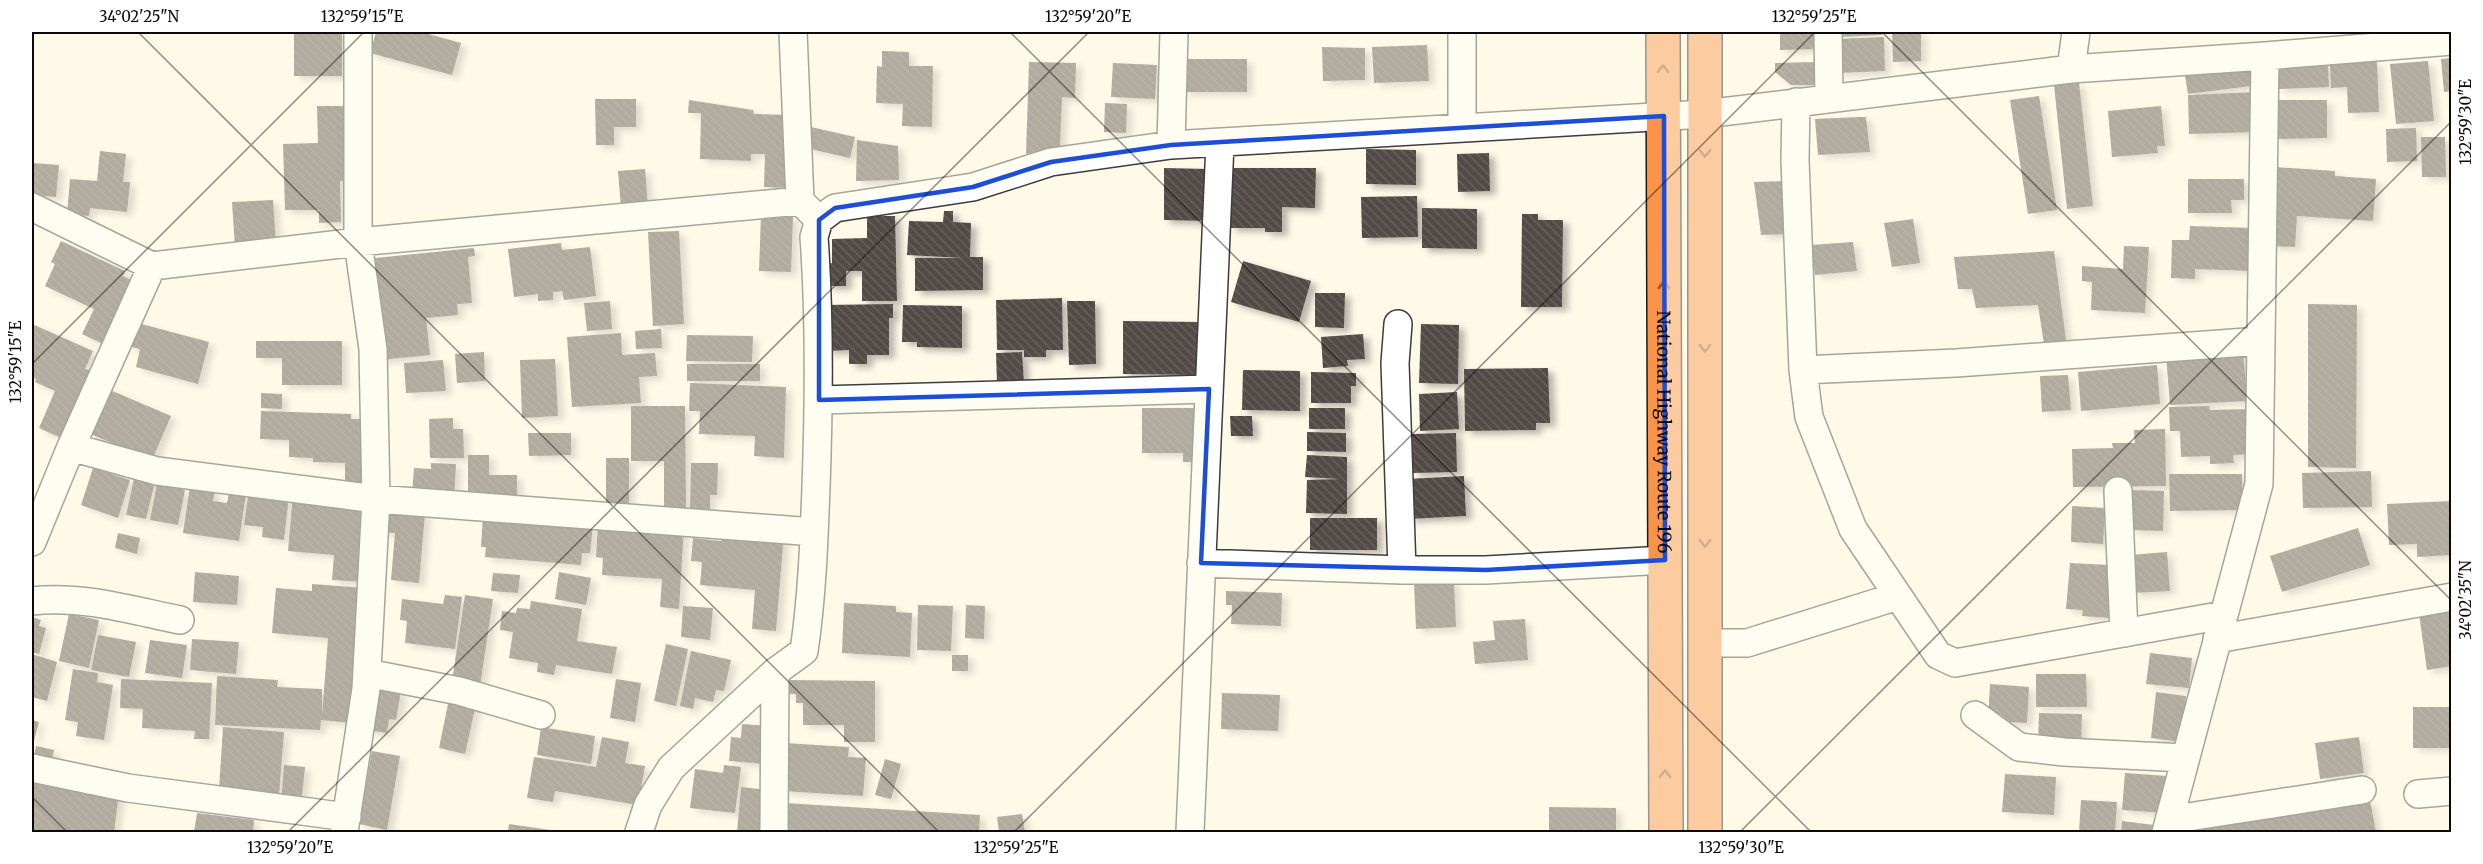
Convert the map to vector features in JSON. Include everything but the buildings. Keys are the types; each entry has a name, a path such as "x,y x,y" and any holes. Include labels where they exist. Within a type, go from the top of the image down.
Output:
{"highway":[{"name":"National Highway Route 196","path":"1663,32 1666,832"},
{"path":"1705,32 1705,832"}],"street":[{"path":"32,768 128,788 346,825 367,673 376,499 373,350 358,242 358,32"},
{"path":"793,32 800,201 819,220"},
{"path":"1171,145 1174,32"},
{"path":"1462,32 1462,128"},
{"path":"1828,32 1829,98"},
{"path":"2071,69 2076,32"},
{"path":"639,832 648,805 670,768 775,672 804,651 809,621 819,400 814,237 819,220 835,208 973,187 1051,162 1171,145 1705,114 2071,69 2451,41"},
{"path":"2265,56 2259,484 2167,826 2361,790"},
{"path":"1796,102 1795,160 1803,370 1809,417 1853,529 1938,655 1955,663 2124,633 2221,627 2451,597"},
{"path":"1190,832 1220,142"},
{"path":"32,207 152,266 358,242 800,201"},
{"path":"32,542 70,447 152,266"},
{"path":"1398,324 1395,363 1402,570"},
{"path":"1803,370 1956,363 2261,341"},
{"path":"819,400 1209,389"},
{"path":"70,447 157,471 376,499 814,532"},
{"path":"2118,491 2124,633"},
{"path":"1202,563 1402,570 1486,570 1665,560"},
{"path":"1705,643 1747,643 1898,596"},
{"path":"32,601 55,598 92,602 180,620"},
{"path":"774,832 775,672"},
{"path":"367,673 459,691 541,715"},
{"path":"1975,716 2019,747 2064,752 2186,758"},
{"path":"2418,794 2451,791"}],"highlighted area":[{"path":"1664,116 1665,560 1486,570 1201,563 1209,389 819,400 819,220 835,208 973,187 1051,162 1171,145"}]}
